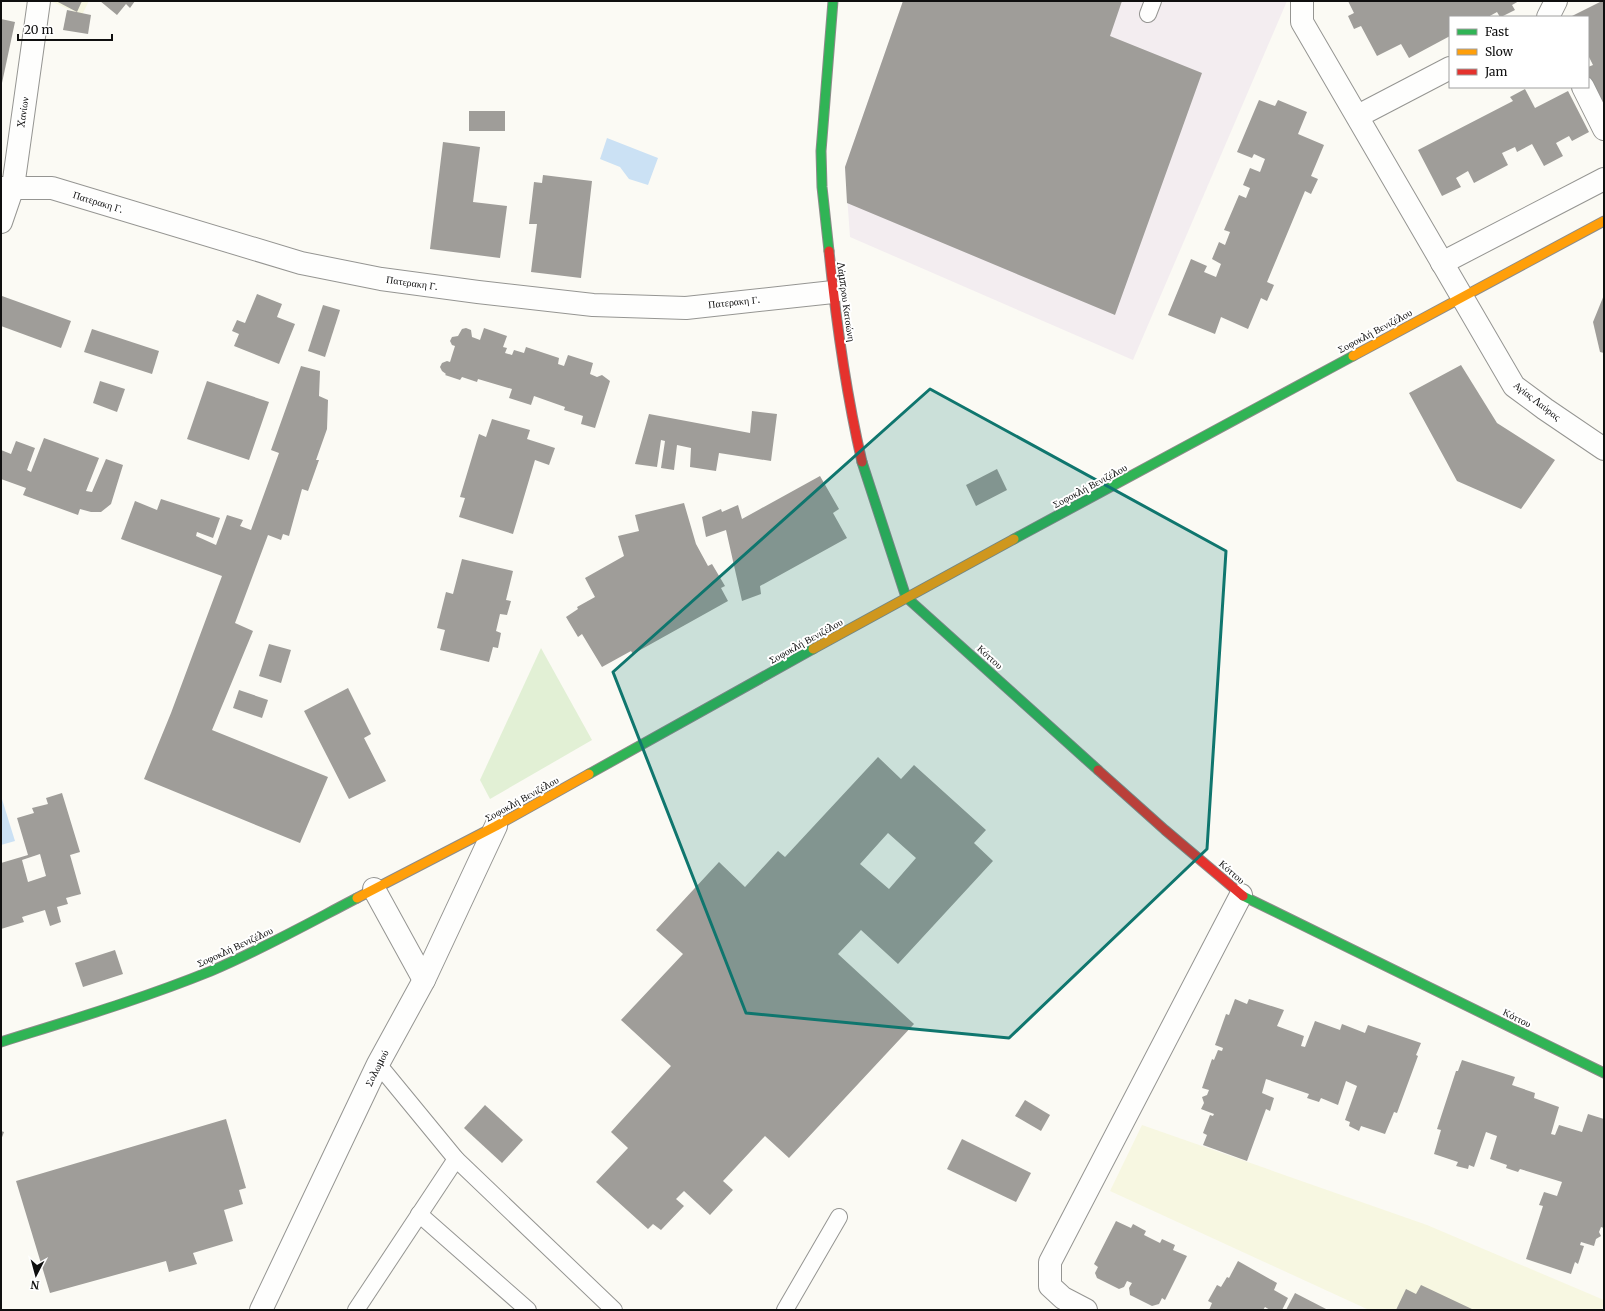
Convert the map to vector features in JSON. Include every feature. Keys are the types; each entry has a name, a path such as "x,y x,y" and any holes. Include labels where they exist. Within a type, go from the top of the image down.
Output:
{"main road":[{"name":"Λάμπρου Κατσώνη","path":"833,1 821,151 822,187 833,292 854,423 864,471 906,598"},
{"name":"Σοφοκλή Βενιζέλου","path":"1,1042 98,1012 211,972 258,950 496,826 906,598 1604,221"},
{"name":"Κόττου","path":"906,598 1165,830 1241,895 1604,1073"}],"street":[{"name":"Χανίων","path":"1,222 39,1"},
{"name":"Αγίας Λαύρας","path":"1302,1 1302,22 1514,386 1604,449"},
{"path":"1548,16 1556,1"},
{"path":"1358,116 1449,69"},
{"path":"1584,88 1604,129"},
{"path":"1442,263 1604,179"},
{"name":"Πατερακη Γ.","path":"7,187 52,188 301,263 381,279 478,292 593,305 686,308 833,292"},
{"name":"Σολωμού","path":"260,1310 378,1064 424,980 496,826"},
{"path":"374,890 424,980"},
{"path":"1086,1310 1063,1298 1050,1286 1050,1262 1241,895"}],"lane":[{"path":"378,1064 456,1159 614,1310"},
{"path":"356,1310 456,1159"},
{"path":"419,1214 528,1310"},
{"path":"785,1310 839,1217"}],"highlighted area":[{"path":"930,389 1226,551 1207,849 1009,1038 746,1013 613,672"}],"shaded area":[{"path":"903,1 1287,1 1133,360 850,237 845,167"}],"green space":[{"path":"50,1 89,1 82,15"},
{"path":"541,648 592,740 490,799 480,780"},
{"path":"1142,1125 1427,1225 1604,1300 1604,1304 1601,1310 1369,1310 1110,1191"}],"water":[{"path":"607,138 658,158 648,185 629,179 620,167 600,159"},
{"path":"1,796 15,841 1,845"}],"building":[{"path":"56,1 82,1 77,12"},
{"path":"100,1 135,1 130,8 126,4 117,15"},
{"path":"903,1 1122,1 1110,36 1202,73 1115,315 847,203 845,167"},
{"path":"1348,1 1519,1 1512,5 1515,10 1503,16 1499,16 1497,12 1490,16 1449,16 1449,37 1409,58 1401,44 1377,56 1361,26 1354,29 1348,16 1354,13"},
{"path":"1604,1 1604,113 1589,83 1589,67 1593,65 1589,57 1589,16 1572,16"},
{"path":"67,10 91,15 88,34 63,30"},
{"path":"1,19 15,22 2,83 1,83"},
{"path":"1525,89 1535,108 1568,91 1589,132 1572,141 1569,136 1556,143 1563,156 1544,166 1532,144 1517,152 1515,147 1502,153 1508,165 1474,183 1468,171 1456,178 1461,187 1442,196 1418,150 1513,101 1510,97"},
{"path":"1259,100 1275,106 1278,100 1307,112 1298,134 1324,145 1311,176 1318,179 1311,194 1305,191 1267,282 1274,285 1267,301 1261,298 1248,329 1221,317 1215,334 1168,315 1191,259 1207,266 1204,272 1216,277 1221,264 1212,259 1219,242 1225,245 1230,232 1224,230 1239,195 1246,198 1250,188 1243,185 1250,168 1260,172 1265,159 1254,154 1252,158 1237,152"},
{"path":"469,111 505,111 505,131 469,131"},
{"path":"443,142 480,147 473,202 507,206 500,258 430,249"},
{"path":"543,175 592,181 581,278 531,272 537,224 529,224 534,182 542,183"},
{"path":"257,294 282,304 277,317 295,324 279,364 234,346 239,334 232,331 237,320 245,323"},
{"path":"1604,295 1604,353 1600,352 1593,322"},
{"path":"2,296 71,321 61,348 1,326"},
{"path":"323,305 340,310 325,357 308,351"},
{"path":"466,328 471,330 472,337 480,340 484,328 507,336 503,347 507,348 505,353 512,355 514,350 524,353 526,347 559,358 558,364 564,366 568,355 593,363 590,374 597,377 602,375 610,381 595,428 581,424 583,416 564,410 565,407 534,396 531,405 509,398 512,389 478,379 477,382 462,377 460,380 445,375 446,374 440,367 442,363 447,361 450,362 455,346 452,345 450,341 452,337 458,336 462,329"},
{"path":"92,329 159,351 152,374 84,352"},
{"path":"1461,365 1497,423 1555,460 1521,509 1457,481 1409,393"},
{"path":"301,366 320,371 319,396 328,400 327,429 316,460 319,460 308,491 302,489 289,536 283,534 281,540 268,535 235,623 253,631 212,730 328,777 300,843 144,779 171,713 222,576 121,539 135,501 157,510 161,499 220,518 213,538 197,532 196,536 216,545 227,515 243,520 240,526 251,530 279,453 271,450"},
{"path":"100,381 125,389 117,412 93,403"},
{"path":"207,381 269,402 249,460 187,439"},
{"path":"752,411 777,414 771,461 719,453 716,471 690,467 691,448 677,445 674,470 661,468 665,441 661,440 657,467 635,464 649,414 750,433"},
{"path":"492,419 530,430 527,439 555,448 549,465 535,460 513,534 459,517 465,498 460,497 479,434 486,437"},
{"path":"44,438 99,458 86,491 92,492 106,459 123,465 111,504 101,512 91,512 80,509 78,515 23,495 26,488 1,479 1,450 11,454 16,441 35,448 27,470 31,472"},
{"path":"997,469 1007,490 976,506 966,485"},
{"path":"820,476 839,509 833,513 847,538 760,586 761,594 742,601 726,530 706,537 702,517 721,509 722,512 738,505 742,519"},
{"path":"684,503 696,544 708,566 712,564 725,586 721,588 728,601 633,654 631,651 602,667 582,634 578,637 566,617 578,609 577,607 595,597 585,578 624,556 618,536 639,531 635,515"},
{"path":"462,559 513,571 506,600 511,601 507,615 500,614 496,631 501,633 498,648 493,647 489,662 440,650 445,630 437,628 446,592 453,594"},
{"path":"269,644 291,650 281,683 259,676"},
{"path":"348,688 371,734 364,738 386,781 349,799 304,711"},
{"path":"239,690 268,700 262,718 233,708"},
{"path":"878,757 901,779 914,765 986,830 974,843 993,861 898,964 861,930 838,954 914,1024 789,1158 765,1136 723,1181 733,1190 710,1215 684,1191 676,1199 684,1206 661,1230 653,1224 648,1229 596,1182 628,1148 611,1132 671,1066 621,1020 683,954 656,930 719,862 745,887 778,851 785,857","holes":["888,833 916,858 889,889 860,864"]},
{"path":"62,793 80,852 70,855 81,894 66,898 68,904 57,907 61,922 50,926 45,910 22,917 24,922 1,929 1,863 28,855 17,818 34,813 32,808 48,804 46,798","holes":["40,854 46,876 28,882 22,860"]},
{"path":"115,950 123,974 83,987 75,963"},
{"path":"1235,999 1247,1004 1249,999 1284,1010 1277,1026 1304,1036 1301,1046 1305,1047 1315,1021 1340,1030 1342,1024 1365,1033 1368,1025 1421,1043 1416,1055 1418,1056 1397,1113 1394,1112 1385,1134 1361,1126 1359,1131 1349,1126 1350,1122 1345,1120 1357,1086 1346,1081 1338,1105 1321,1098 1319,1102 1307,1098 1309,1094 1266,1079 1262,1093 1274,1098 1270,1111 1266,1109 1247,1161 1203,1145 1207,1135 1203,1133 1210,1115 1213,1116 1214,1114 1201,1109 1204,1103 1202,1097 1207,1095 1209,1090 1202,1088 1212,1059 1214,1060 1218,1050 1222,1051 1223,1048 1215,1045 1226,1014 1229,1015"},
{"path":"1462,1060 1515,1077 1512,1085 1535,1093 1534,1098 1559,1107 1551,1134 1555,1135 1559,1125 1582,1132 1588,1114 1604,1119 1604,1228 1601,1227 1599,1232 1601,1236 1596,1239 1594,1246 1581,1242 1580,1245 1584,1246 1578,1264 1575,1262 1571,1274 1526,1259 1543,1206 1539,1205 1544,1192 1557,1196 1562,1182 1520,1169 1518,1172 1506,1168 1507,1165 1490,1159 1497,1136 1486,1132 1474,1167 1469,1165 1468,1169 1456,1166 1458,1162 1434,1154 1441,1130 1437,1129 1456,1071 1458,1071"},
{"path":"1025,1100 1050,1115 1041,1131 1015,1116"},
{"path":"485,1105 523,1140 502,1163 464,1128"},
{"path":"226,1119 246,1188 239,1190 243,1204 224,1210 233,1241 193,1253 197,1264 169,1272 166,1261 50,1293 16,1181"},
{"path":"1,1131 4,1132 1,1140"},
{"path":"962,1139 1031,1173 1016,1202 947,1169"},
{"path":"1116,1221 1131,1228 1133,1224 1146,1231 1144,1235 1160,1243 1162,1239 1175,1245 1173,1250 1187,1256 1165,1300 1162,1298 1159,1304 1152,1306 1130,1295 1129,1288 1132,1283 1127,1281 1124,1287 1119,1289 1097,1278 1095,1273 1098,1267 1094,1264"},
{"path":"1238,1261 1277,1283 1274,1290 1288,1298 1282,1310 1270,1310 1265,1307 1263,1310 1209,1310 1212,1303 1208,1301 1217,1285 1221,1287 1227,1277 1229,1278"},
{"path":"1421,1285 1474,1310 1396,1310 1406,1289 1416,1294"},
{"path":"1295,1293 1328,1310 1286,1310"}],"traffic: fast":[{"path":"829,251 822,187 821,151 833,1"},
{"path":"1014,539 1353,356"},
{"path":"862,462 906,597 1098,770"},
{"path":"589,774 813,649"},
{"path":"1243,896 1604,1073"},
{"path":"1,1042 133,1000 211,971 267,945 357,898"}],"traffic: slow":[{"path":"1353,356 1604,221"},
{"path":"813,649 1014,539"},
{"path":"357,898 496,826 589,774"}],"traffic: jam":[{"path":"829,251 842,357 862,462"},
{"path":"1098,770 1165,830 1243,896"}]}
